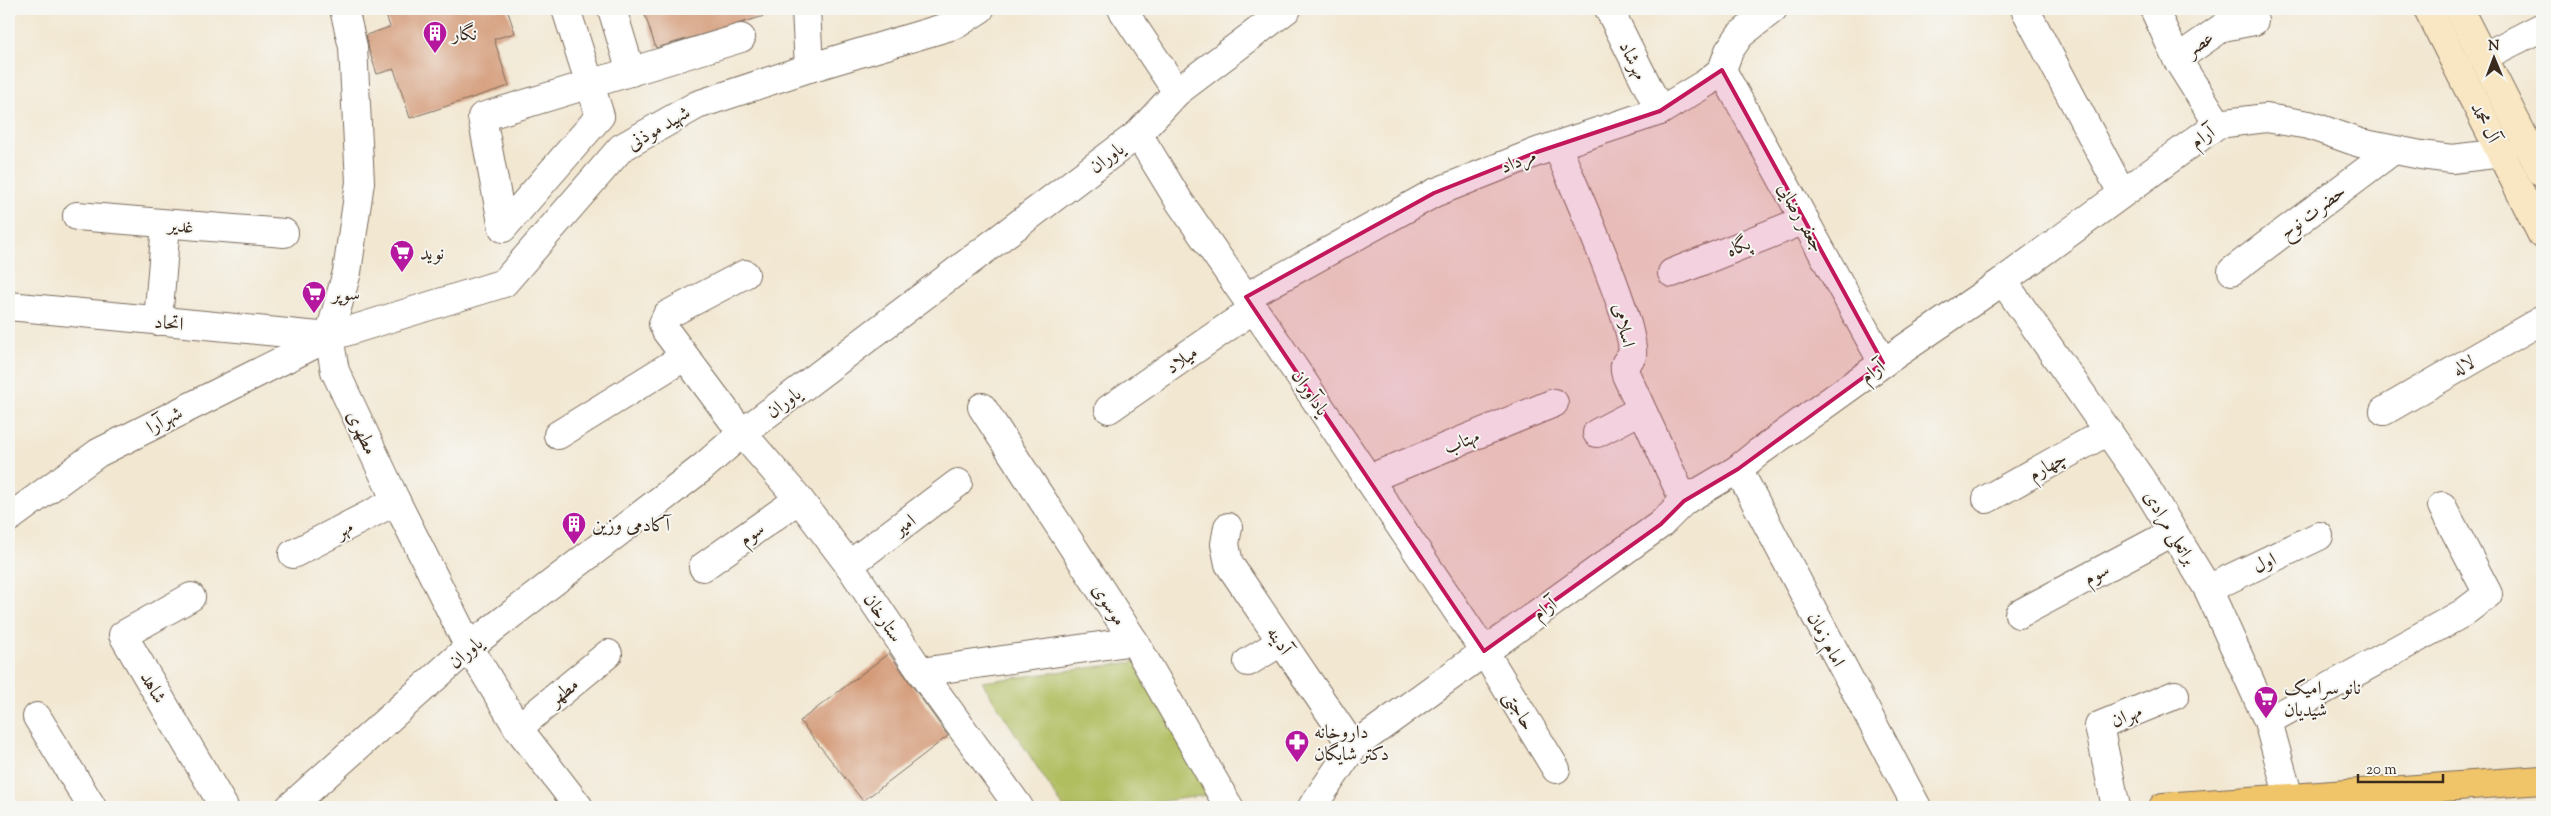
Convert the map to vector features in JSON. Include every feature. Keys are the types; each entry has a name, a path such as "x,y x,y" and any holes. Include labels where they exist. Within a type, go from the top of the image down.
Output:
{"main road":[{"name":"آل محمد","path":"2428,9 2502,153 2542,236"},
{"name":"آل محمد","path":"2459,9 2542,173"},
{"path":"2163,807 2542,780"}],"street":[{"name":"مطهری","path":"344,9 353,47 360,182 347,272 329,337 335,371 396,501 470,647 518,728 580,807"},
{"path":"566,9 590,84 600,116 503,228 482,117 590,84 631,72 741,38"},
{"path":"612,9 631,72"},
{"path":"806,9 810,68"},
{"name":"شهید موذنی","path":"329,337 504,283 621,148 697,105 810,68 957,24 980,9"},
{"path":"1122,9 1178,92"},
{"name":"یاوران","path":"290,807 470,647 702,468 742,433 1138,134 1254,18 1286,9"},
{"name":"مهرشاد","path":"1609,9 1660,111"},
{"path":"1722,70 1728,51 1740,35 1773,9"},
{"path":"2025,9 2122,193"},
{"path":"2154,9 2177,59"},
{"name":"عصر","path":"2218,124 2177,59 2223,27 2254,21 2248,9"},
{"path":"2483,56 2542,27"},
{"name":"مرداد","path":"1249,304 1434,193 1557,146 1660,111 1706,83 1722,70"},
{"name":"جعفر رضایی","path":"1722,70 1883,363"},
{"name":"آرام","path":"1312,807 1353,747 1661,524 1684,500 1738,470 1759,452 1883,363 2004,281 2218,124 2266,118 2310,124 2360,143 2392,151 2452,159 2502,153"},
{"name":"یادآوران","path":"1138,134 1179,201 1278,344 1484,651"},
{"name":"اسلامی","path":"1557,146 1617,293 1634,348 1624,368 1641,410 1684,500"},
{"name":"حضرت نوح","path":"2232,271 2392,151"},
{"name":"غدیر","path":"77,216 284,233"},
{"name":"پگاه","path":"1672,273 1805,220"},
{"path":"158,321 166,224"},
{"name":"ستارخان","path":"745,274 667,315 663,324 684,357 742,433 799,499 849,565 922,672 1019,807"},
{"name":"براتعلی مرادی","path":"2004,281 2141,479 2208,589 2268,721 2289,798"},
{"name":"میلاد","path":"1109,409 1249,304"},
{"name":"اتحاد","path":"9,306 329,337"},
{"name":"لاله","path":"2384,411 2542,320"},
{"name":"شهرآرا","path":"9,518 98,453 329,337"},
{"path":"558,435 684,357"},
{"name":"مهتاب","path":"1368,479 1554,403"},
{"name":"موسوی","path":"982,407 1134,641 1229,807"},
{"path":"1597,433 1641,410"},
{"name":"چهارم","path":"1987,500 2108,431"},
{"name":"امام زمان","path":"1738,470 1917,807"},
{"name":"امیر","path":"849,565 958,483"},
{"name":"سوم","path":"703,567 799,499"},
{"name":"مهر","path":"293,554 396,501"},
{"path":"2268,721 2463,614 2488,594 2442,506"},
{"name":"آدینه","path":"1228,527 1225,544 1229,564 1353,747"},
{"name":"سوم","path":"2019,614 2173,532"},
{"name":"اول","path":"2208,589 2319,536"},
{"name":"شاهد","path":"191,597 123,635 224,807"},
{"path":"922,672 1134,641"},
{"path":"1248,662 1281,642"},
{"name":"حاجتی","path":"1484,651 1556,769"},
{"name":"مطهر","path":"518,728 608,654"},
{"name":"مهران","path":"2116,807 2099,726 2175,695"},
{"path":"37,716 92,807"}],"highlighted area":[{"path":"1722,70 1883,363 1738,469 1684,501 1661,524 1484,651 1246,297 1434,193 1537,152 1660,111"}],"green space":[{"path":"1148,660 1223,793 1119,807 1063,807 982,682"}],"building":[{"name":"نگار","path":"384,9 507,9 515,33 494,39 509,86 410,118 394,69 377,74 369,50 366,35 390,27"},
{"path":"643,9 770,9 771,14 656,48"},
{"path":"889,653 948,736 863,801 800,721"}],"place":[{"name":"نگار","path":"435,54"},
{"name":"نوید","path":"402,273"},
{"name":"سوپر","path":"314,314"},
{"name":"آکادمی وزین","path":"574,545"},
{"name":"نانو سرامیک شیدیان","path":"2266,719"},
{"name":"داروخانه دکتر شایگان","path":"1297,763"}]}
